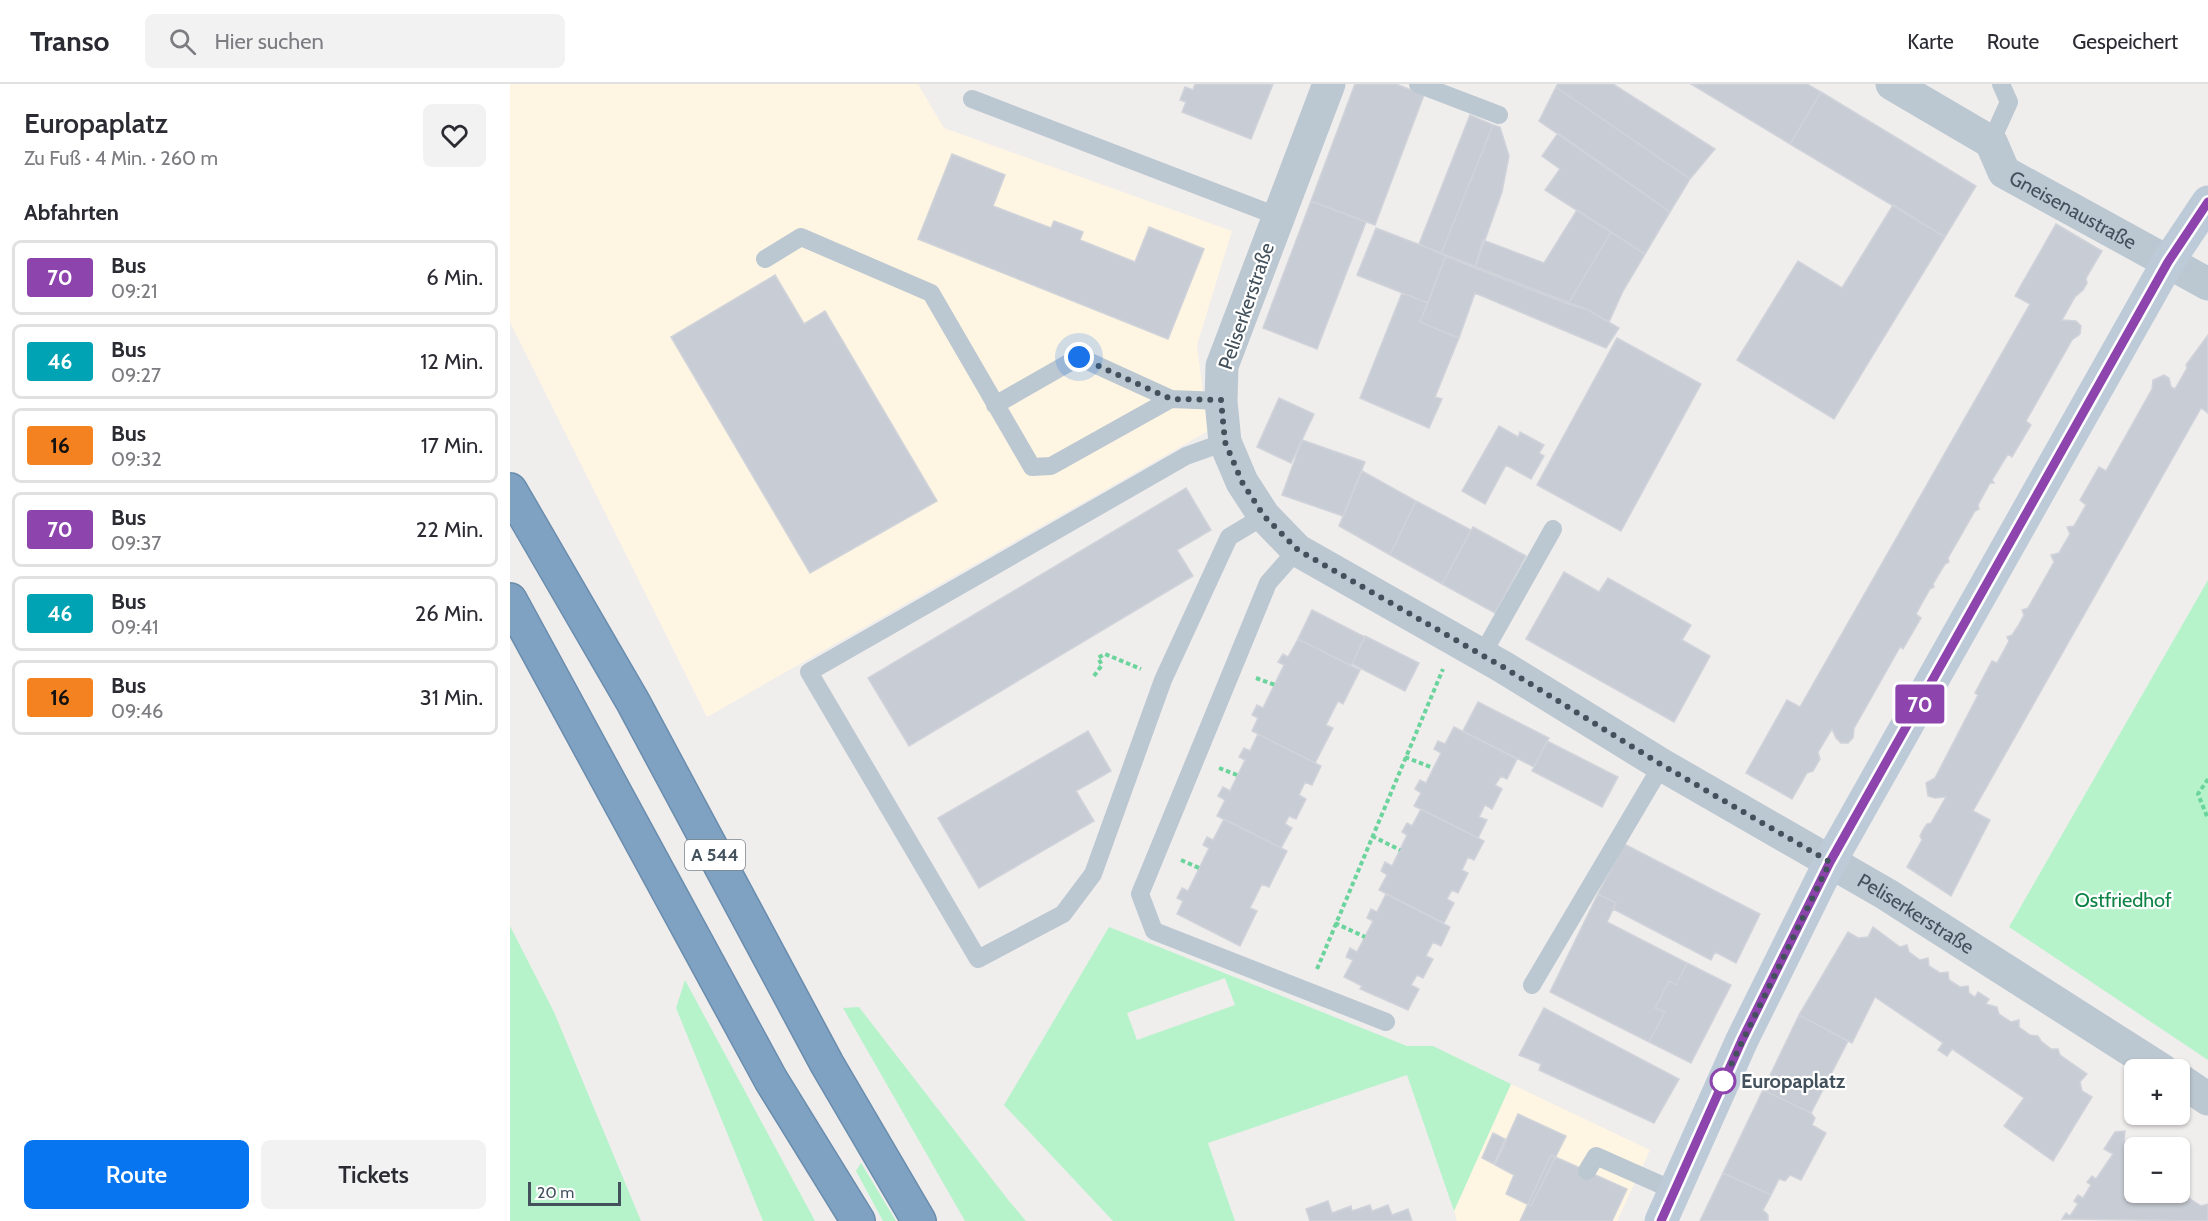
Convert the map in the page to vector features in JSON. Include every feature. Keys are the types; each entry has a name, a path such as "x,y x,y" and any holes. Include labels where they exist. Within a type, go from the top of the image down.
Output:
{"highway":[{"name":"A 544","path":"510,490 633,702 827,1064 919,1221"},
{"name":"A 544","path":"510,600 771,1080 858,1221"}],"main road":[{"path":"1661,1221 1742,1040 1830,862 2168,262 2208,202"}],"street":[{"name":"Peliserkerstraße","path":"1329,84 1222,366 1221,400 1225,442 1242,482 1264,516 1298,550 1471,649 1662,765 1886,894 2145,1059"},
{"path":"1892,84 1991,142"},
{"name":"Gneisenaustraße","path":"1991,142 2004,172 2208,284"},
{"path":"2190,1087 2208,1099"}],"lane":[{"path":"1418,84 1499,115"},
{"path":"1991,142 2009,102 2001,84"},
{"path":"972,99 1277,216"},
{"path":"765,259 801,237 931,293 1032,467 1051,466 1171,399"},
{"path":"995,405 1079,357 1171,399 1221,400"},
{"path":"1225,442 1186,456 809,672 978,959 1063,914 1093,874 1163,680 1229,537 1264,516"},
{"path":"1471,649 1553,529"},
{"path":"1298,550 1268,583 1140,894 1154,931 1386,1022"},
{"path":"1532,986 1662,765"},
{"path":"1587,1171 1596,1156 1675,1191"}],"path":[{"path":"1315,971 1439,676 1471,649"},
{"path":"1094,676 1102,665 1098,658 1105,654 1131,664"},
{"path":"1405,757 1433,768"},
{"path":"2208,779 2198,794 2208,819"},
{"path":"1372,836 1400,850"},
{"path":"1335,923 1365,937"}],"shaded area":[{"path":"510,84 918,84 944,128 1232,231 1197,345 1208,431 707,717 510,322"},
{"path":"1511,1084 1650,1150 1617,1221 1457,1221 1454,1211"}],"green space":[{"name":"Ostfriedhof","path":"2208,580 2208,1060 2009,927"},
{"path":"510,926 554,1012 641,1221 510,1221"},
{"path":"1109,927 1407,1046 1433,1046 1511,1084 1454,1211 1407,1075 1208,1143 1235,1221 1113,1221 1004,1105","holes":["1225,978 1235,1005 1137,1040 1127,1013"]},
{"path":"685,980 815,1221 763,1221 676,1008"},
{"path":"859,1007 1026,1221 965,1221 843,1008"},
{"path":"861,1163 896,1221 883,1221 856,1171"}],"building":[{"path":"1195,84 1273,84 1251,139 1182,112 1186,102 1180,100 1185,87 1193,90"},
{"path":"1355,84 1396,84 1424,95 1375,225 1311,201"},
{"path":"1558,84 1613,84 1715,149 1690,179 1556,87"},
{"path":"1691,84 1807,84 1821,92 1790,144"},
{"path":"1556,87 1690,179 1670,212 1539,121"},
{"path":"1821,92 1976,186 1945,237 1790,144"},
{"path":"1470,115 1493,125 1441,254 1419,244"},
{"path":"1493,125 1500,127 1509,156 1502,192 1475,268 1441,254"},
{"path":"1558,133 1670,212 1645,254 1545,190 1560,169 1542,156"},
{"path":"952,154 1005,175 993,206 1051,228 1054,221 1083,232 1080,240 1135,262 1149,227 1204,249 1168,339 918,239"},
{"path":"1311,201 1366,222 1317,349 1263,328"},
{"path":"1893,205 1945,237 1834,419 1737,360 1798,261 1842,288"},
{"path":"1577,210 1611,232 1568,304 1475,268 1483,240 1544,263"},
{"path":"2056,224 2102,251 2086,278 2087,283 2083,290 2075,297 2062,320 2076,321 2081,326 2080,334 2072,340 2026,421 2031,425 2012,457 2008,454 1992,480 1994,483 1990,483 1978,505 1979,509 1975,511 1948,558 1949,562 1945,564 1933,584 1934,587 1930,589 1916,614 1921,618 1903,649 1900,647 1854,728 1853,738 1848,743 1841,743 1832,729 1818,752 1820,759 1813,771 1807,773 1792,799 1746,773 1787,700 1800,707 2030,304 2015,296"},
{"path":"1376,228 1446,255 1428,303 1357,275"},
{"path":"1611,232 1645,254 1623,291 1609,322 1588,310 1568,304"},
{"path":"1446,255 1588,310 1619,328 1606,348 1475,293 1459,338 1420,322"},
{"path":"775,275 804,324 825,311 937,501 810,573 671,337"},
{"path":"1402,293 1428,303 1420,322 1459,338 1435,397 1442,399 1429,428 1360,398"},
{"path":"2208,335 2208,413 2201,408 1973,811 1990,820 1951,896 1907,867 1922,840 1920,836 1923,830 1927,824 1931,823 1946,797 1928,796 1926,783 1935,778 1978,695 1975,693 1992,661 1997,663 2009,641 2007,637 2012,635 2024,615 2022,610 2028,608 2054,562 2051,555 2059,553 2070,534 2067,527 2074,526 2086,505 2080,500 2099,467 2106,471 2152,389 2153,380 2164,375 2169,378 2171,387 2175,389 2187,368 2186,365"},
{"path":"1617,338 1701,384 1621,531 1537,485"},
{"path":"1279,398 1314,414 1291,463 1257,447"},
{"path":"1499,426 1518,437 1520,432 1544,445 1539,453 1544,456 1531,479 1506,465 1485,504 1462,491"},
{"path":"1302,440 1365,462 1343,516 1282,495"},
{"path":"1362,471 1416,501 1390,555 1339,526"},
{"path":"1186,488 1211,530 1177,550 1193,576 909,746 868,678"},
{"path":"1416,501 1471,530 1442,584 1390,555"},
{"path":"1473,527 1526,556 1495,613 1442,584"},
{"path":"1564,572 1599,592 1608,578 1691,625 1682,640 1710,656 1674,722 1526,639"},
{"path":"1312,610 1365,637 1351,666 1298,639"},
{"path":"1365,636 1419,663 1405,691 1352,664"},
{"path":"1298,639 1360,670 1343,704 1338,701 1326,725 1333,728 1315,763 1252,731 1258,718 1252,715 1257,705 1263,708 1284,665 1278,662 1283,654 1288,657"},
{"path":"1478,702 1549,738 1534,767 1463,731"},
{"path":"1454,727 1517,759 1507,779 1501,776 1495,785 1502,789 1492,809 1485,805 1479,817 1487,820 1478,838 1414,806 1421,793 1415,789 1420,780 1426,783 1441,753 1434,749 1438,741 1445,744"},
{"path":"1088,731 1111,771 1076,791 1094,821 979,888 938,818"},
{"path":"1258,734 1321,766 1312,785 1305,782 1299,795 1306,799 1296,819 1289,816 1285,824 1292,828 1281,848 1217,816 1225,800 1218,796 1223,787 1230,791 1245,760 1239,757 1244,748 1250,751"},
{"path":"1547,741 1618,777 1602,807 1532,771"},
{"path":"1421,809 1484,841 1474,860 1468,857 1462,870 1468,873 1458,893 1452,890 1447,899 1454,903 1444,923 1379,890 1387,875 1381,871 1385,862 1392,866 1407,835 1402,832 1407,823 1412,826"},
{"path":"1224,819 1287,851 1269,887 1262,884 1250,908 1257,911 1240,946 1177,914 1183,901 1177,898 1182,888 1188,891 1209,848 1203,845 1207,837 1213,840"},
{"path":"1624,844 1760,914 1736,963 1715,952 1711,960 1613,909 1616,903 1598,894"},
{"path":"1386,894 1450,927 1441,946 1433,942 1426,956 1433,959 1423,978 1417,975 1411,985 1419,989 1408,1010 1360,989 1362,986 1344,977 1353,960 1346,957 1350,948 1357,952 1373,921 1367,918 1371,909 1377,912"},
{"path":"1598,894 1616,903 1607,922 1687,963 1676,985 1669,981 1655,1008 1665,1012 1649,1042 1550,992"},
{"path":"1873,927 1900,947 1907,945 1909,952 1920,960 1928,958 1929,966 1940,973 1948,972 1949,980 1960,987 1968,986 1969,993 1975,997 1978,992 1989,999 1986,1004 1997,1007 1999,1014 2011,1022 2019,1020 2019,1027 2030,1035 2038,1036 2051,1049 2058,1049 2060,1055 2087,1074 2080,1082 2082,1091 2092,1097 2053,1161 2004,1126 2024,1098 1952,1049 1947,1056 1938,1050 1943,1043 1875,997 1852,1043 1799,1015 1848,932 1858,938 1868,937"},
{"path":"1687,963 1731,985 1691,1063 1649,1042 1665,1012 1655,1008 1669,981 1676,985"},
{"path":"1544,1008 1679,1079 1654,1123 1539,1070 1541,1064 1519,1055"},
{"path":"1799,1015 1848,1041 1811,1113 1763,1090"},
{"path":"1763,1090 1811,1113 1815,1118 1812,1125 1826,1133 1801,1180 1790,1175 1785,1181 1779,1179 1771,1195 1723,1173"},
{"path":"1518,1114 1566,1136 1531,1206 1506,1194 1514,1175 1495,1165"},
{"path":"2125,1131 2124,1203 2190,1203 2190,1199 2201,1206 2208,1204 2208,1221 2062,1219 2066,1213 2070,1216 2078,1204 2074,1201 2078,1195 2083,1198 2091,1185 2087,1182 2092,1176 2096,1179 2113,1154 2104,1149 2115,1132"},
{"path":"1493,1133 1505,1139 1494,1164 1482,1158"},
{"path":"1551,1155 1627,1189 1612,1221 1520,1221"},
{"path":"1723,1173 1771,1195 1763,1210 1768,1215 1768,1221 1700,1221"},
{"path":"1328,1201 1332,1213 1351,1206 1352,1211 1370,1205 1372,1211 1388,1205 1392,1215 1408,1209 1412,1221 1310,1221 1306,1209"}],"bus line":[{"name":"70","path":"1661,1221 1742,1040 1830,862 1884,770 2168,262 2208,202"}],"place":[{"name":"Europaplatz","path":"1723,1081"}],"route":[{"path":"1079,357 1171,399 1221,400 1225,442 1242,482 1264,516 1298,550 1503,667 1662,765 1830,862 1722,1083 1723,1081"}]}
